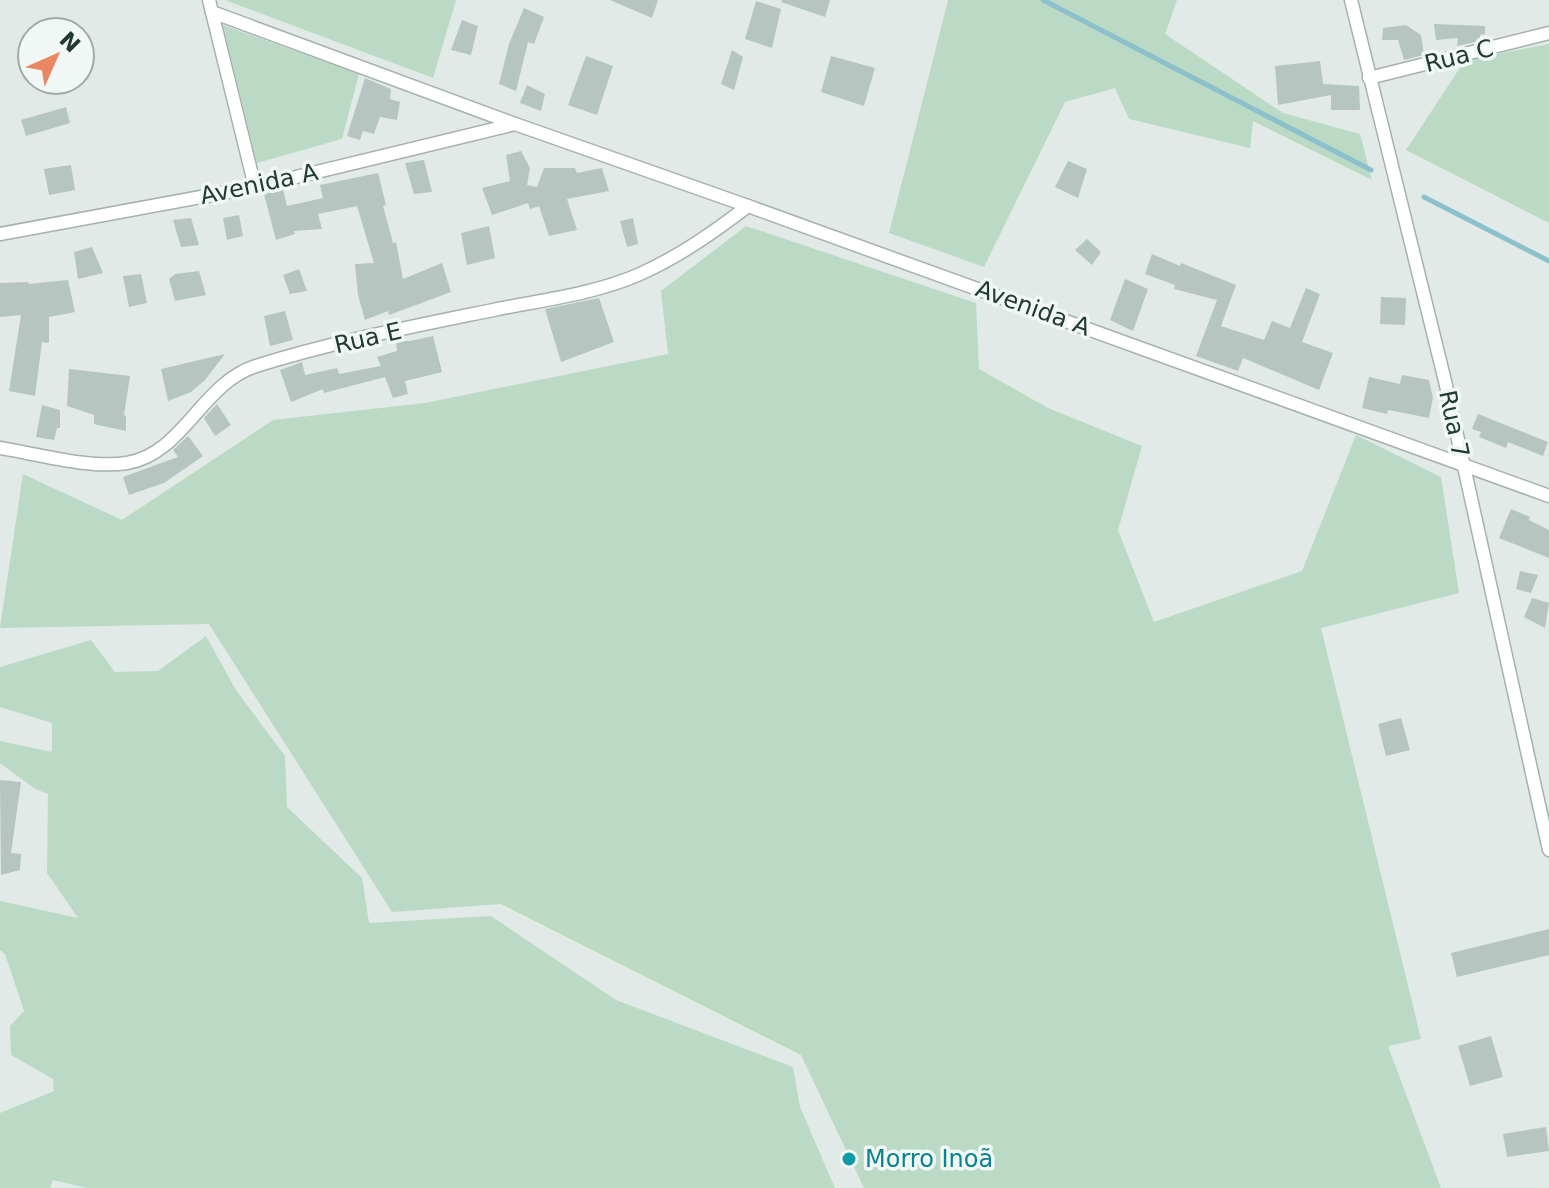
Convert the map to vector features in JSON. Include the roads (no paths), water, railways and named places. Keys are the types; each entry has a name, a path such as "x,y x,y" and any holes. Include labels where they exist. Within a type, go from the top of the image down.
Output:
{"street":[{"name":"Rua 7","path":"1351,0 1445,381 1549,850"},
{"name":"Avenida A","path":"211,6 515,124 1549,496"},
{"path":"211,6 255,187"},
{"name":"Rua C","path":"1369,78 1549,33"},
{"name":"Avenida A","path":"0,234 255,187 515,124"},
{"name":"Rua E","path":"0,448 79,462 127,463 161,448 207,399 252,367 390,333 599,288 639,275 688,249 748,206"}],"waterway":[{"path":"1043,0 1371,170"},
{"path":"1424,197 1549,261"}],"place":[{"name":"Morro Inoã","path":"849,1159"}]}
